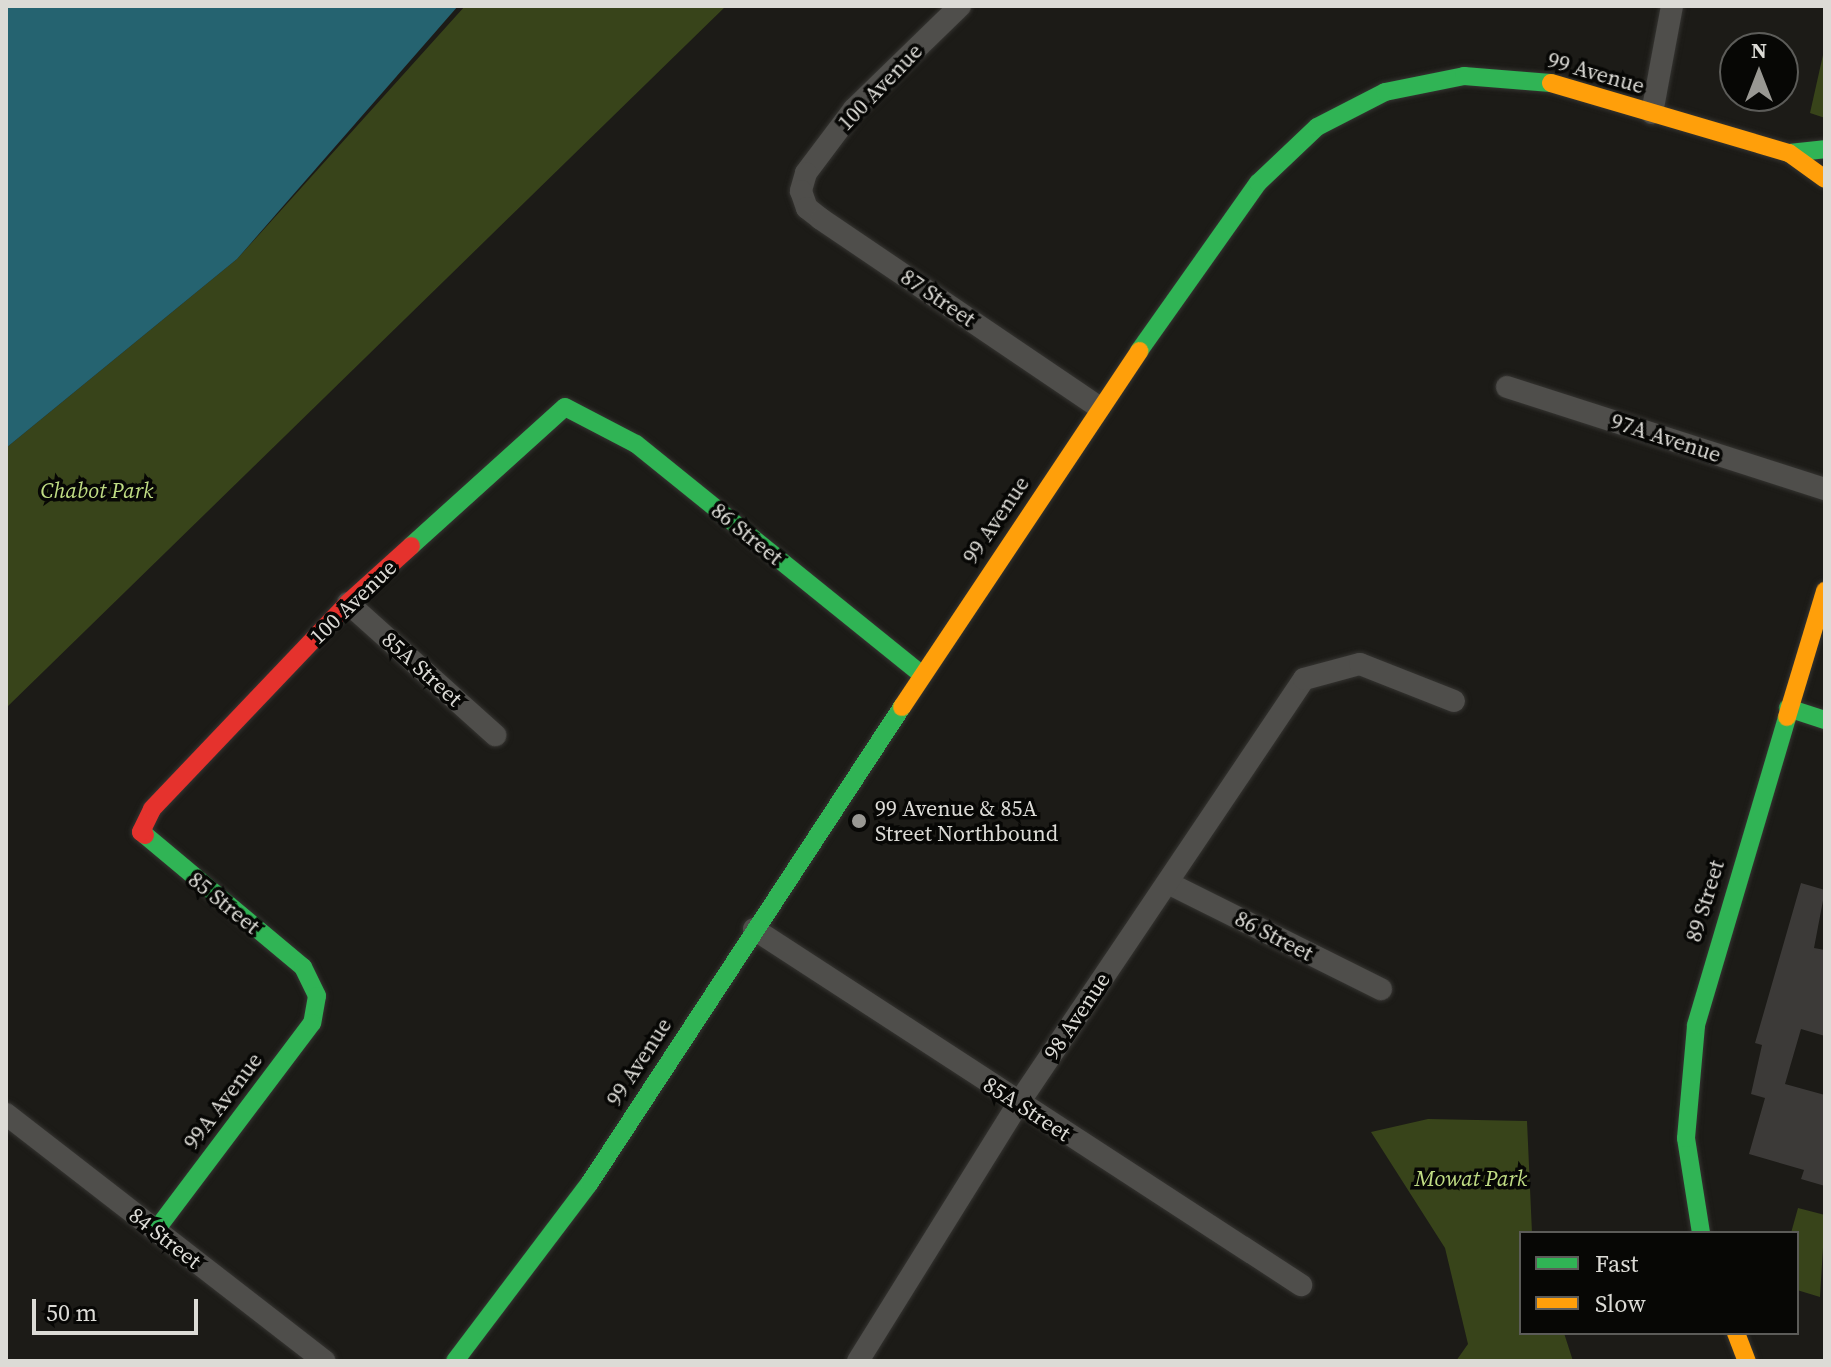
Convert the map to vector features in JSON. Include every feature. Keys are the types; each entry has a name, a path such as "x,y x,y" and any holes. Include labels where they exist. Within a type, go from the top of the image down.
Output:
{"street":[{"name":"100 Avenue","path":"806,173 854,109 960,6"},
{"path":"1652,113 1672,6"},
{"name":"99 Avenue","path":"455,1361 589,1184 1099,407 1258,183 1317,127 1385,92 1464,76 1544,81 1789,153 1825,179"},
{"name":"99 Avenue","path":"1789,153 1825,149"},
{"name":"87 Street","path":"806,173 801,191 807,208 1099,407"},
{"name":"97A Avenue","path":"1507,387 1825,489"},
{"name":"100 Avenue","path":"152,809 348,603 565,407"},
{"name":"86 Street","path":"565,407 636,444 922,675"},
{"name":"89 Street","path":"1701,1231 1686,1138 1696,1025 1825,591"},
{"name":"85A Street","path":"348,603 495,735"},
{"name":"98 Avenue","path":"857,1359 1018,1104 1304,679 1360,664 1454,701"},
{"path":"1788,708 1825,720"},
{"name":"85 Street","path":"152,809 141,832 303,967 317,996"},
{"name":"86 Street","path":"1168,883 1381,989"},
{"name":"85A Street","path":"754,929 1018,1104 1301,1285"},
{"name":"99A Avenue","path":"156,1230 312,1023 317,996"},
{"name":"84 Street","path":"6,1114 325,1361"},
{"path":"1737,1335 1747,1361"}],"green space":[{"name":"Chabot Park","path":"465,6 726,6 6,708 6,448 237,259"},
{"path":"1825,46 1825,118 1810,113"},
{"name":"Mowat Park","path":"1428,1119 1527,1121 1532,1231 1519,1231 1519,1335 1565,1335 1573,1361 1456,1361 1468,1344 1445,1248 1371,1132"},
{"path":"1798,1208 1825,1215 1820,1297 1799,1291 1799,1231 1792,1231"}],"water":[{"path":"6,6 458,6 237,259 6,448"}],"building":[{"path":"1801,883 1825,890 1814,948 1825,950 1825,1036 1801,1029 1785,1084 1825,1095 1825,1186 1801,1179 1804,1170 1749,1154 1765,1098 1751,1094 1762,1045 1755,1043"}],"traffic: fast":[{"path":"1139,351 1258,183 1317,127 1385,92 1464,76 1551,83"},
{"path":"1789,153 1825,149"},
{"path":"411,546 565,407 636,444 922,675"},
{"path":"455,1361 589,1184 902,707"},
{"path":"1788,708 1825,720"},
{"path":"1701,1231 1686,1138 1696,1025 1787,717"},
{"path":"145,835 303,967 317,996 312,1023 156,1230"}],"traffic: slow":[{"path":"1551,83 1789,153 1825,179"},
{"path":"902,707 1139,351"},
{"path":"1787,717 1825,591"},
{"path":"1737,1335 1747,1361"}],"traffic: jam":[{"path":"145,835 141,832 152,809 348,603 411,546"}],"place":[{"name":"99 Avenue & 85A Street Northbound","path":"859,821"}]}
